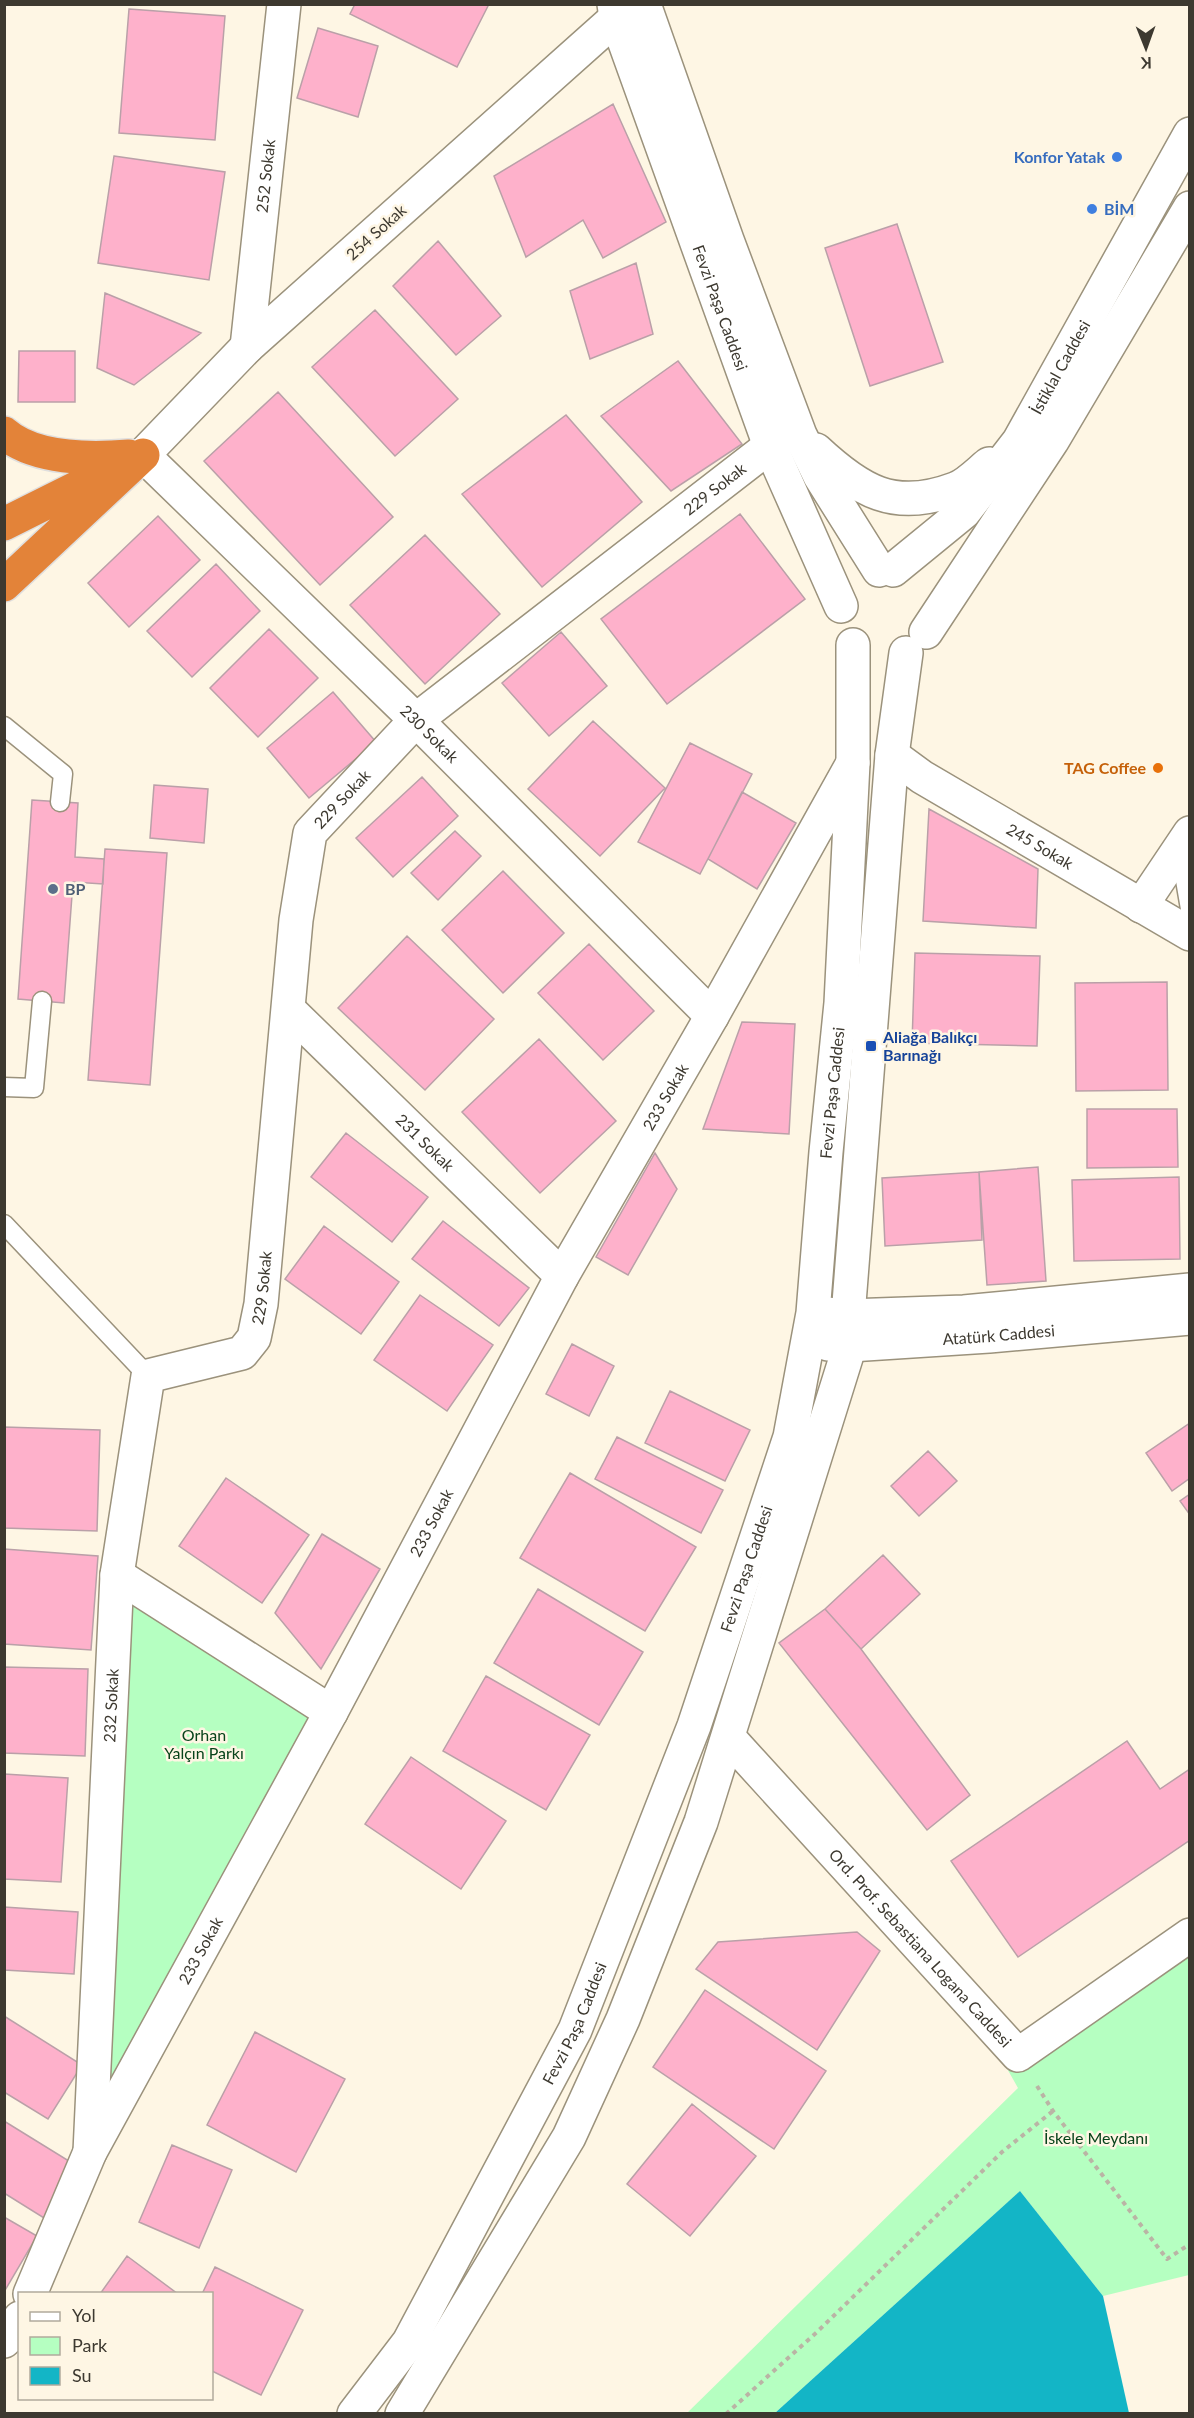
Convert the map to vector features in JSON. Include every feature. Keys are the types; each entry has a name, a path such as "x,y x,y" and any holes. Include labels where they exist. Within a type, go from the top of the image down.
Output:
{"highway":[{"path":"4,433 12,440 30,447 87,459 143,455"},
{"path":"4,524 143,455"},
{"path":"4,585 143,455"}],"street":[{"name":"252 Sokak","path":"248,346 284,4"},
{"name":"254 Sokak","path":"143,455 248,346 630,8"},
{"name":"Fevzi Paşa Caddesi","path":"354,2414 409,2342 575,2030 694,1726 790,1437 811,1328 841,1003 853,763 853,645 845,633 841,620 841,606 785,440 723,229 630,8"},
{"name":"İstiklal Caddesi","path":"886,570 964,512 1019,441 1190,134"},
{"name":"İstiklal Caddesi","path":"916,643 1052,441 1190,208"},
{"name":"Fevzi Paşa Caddesi","path":"402,2414 569,2137 623,2019 701,1822 729,1738 849,1330 892,755 916,643 929,619 929,606 916,582 905,574 886,570 820,476 785,440"},
{"path":"785,440 870,492 908,500 956,489 1019,441"},
{"name":"229 Sokak","path":"148,1376 242,1353 254,1338 261,1304 296,920 310,833 416,720 785,440"},
{"name":"230 Sokak","path":"143,455 416,720 712,1016"},
{"path":"841,606 854,582 865,574 886,570"},
{"path":"853,645 879,658 892,658 916,643"},
{"name":"245 Sokak","path":"892,755 922,777 1190,934"},
{"name":"233 Sokak","path":"31,2292 90,2152 331,1712 562,1276 712,1016 853,763"},
{"path":"1141,906 1190,833"},
{"name":"231 Sokak","path":"289,1010 562,1276"},
{"name":"Atatürk Caddesi","path":"849,1330 964,1312 1190,1290"},
{"name":"Atatürk Caddesi","path":"811,1328 989,1336 1190,1318"},
{"name":"232 Sokak","path":"90,2152 117,1575 148,1376"},
{"path":"117,1575 331,1712"},
{"name":"Ord. Prof. Sebastiana Logana Caddesi","path":"729,1738 1017,2055 1190,1935"},
{"path":"4,2341 15,2330 18,2323"}],"lane":[{"path":"4,726 63,774 60,802"},
{"path":"1190,871 1185,880 1190,909"},
{"path":"4,1087 34,1088 42,1001"},
{"path":"4,1224 148,1376"}],"path":[{"path":"726,2414 817,2332 1002,2152 1053,2111 1167,2259 1190,2244"}],"green space":[{"name":"Orhan Yalçın Parkı","path":"117,1575 331,1712 90,2152"},
{"name":"İskele Meydanı","path":"1189,1935 1189,2275 1103,2296 1020,2191 775,2413 686,2414 1018,2088 1005,2065"}],"water":[{"path":"1020,2191 1103,2296 1129,2413 775,2413"}],"building":[{"path":"355,4 489,4 457,67 350,14"},
{"path":"129,9 225,16 215,140 119,133"},
{"path":"318,28 378,46 358,117 297,98"},
{"path":"613,104 666,222 603,258 583,220 526,257 494,176"},
{"path":"114,156 225,172 209,280 98,263"},
{"path":"897,224 943,362 870,386 825,248"},
{"path":"438,241 501,316 456,355 393,286"},
{"path":"636,263 653,334 590,359 570,291"},
{"path":"105,293 201,333 134,385 97,368"},
{"path":"375,310 458,399 395,456 312,367"},
{"path":"19,351 75,351 75,402 18,402"},
{"path":"678,361 742,444 671,491 601,416"},
{"path":"278,392 393,517 320,585 204,461"},
{"path":"566,415 642,502 542,587 462,494"},
{"path":"740,514 805,599 667,704 601,619"},
{"path":"158,516 200,560 129,627 88,583"},
{"path":"425,535 500,614 425,684 350,605"},
{"path":"216,564 260,611 192,677 147,631"},
{"path":"269,629 318,678 258,737 210,688"},
{"path":"561,632 607,686 549,736 502,683"},
{"path":"333,692 376,742 309,798 267,748"},
{"path":"593,721 665,788 600,856 528,789"},
{"path":"690,743 752,774 700,874 638,842"},
{"path":"422,777 458,816 393,877 356,838"},
{"path":"154,785 208,789 204,843 150,838"},
{"path":"742,792 796,823 757,889 708,859"},
{"path":"32,800 78,803 75,857 104,859 103,884 73,882 64,1003 18,999"},
{"path":"929,809 1038,869 1036,928 923,921"},
{"path":"455,831 481,856 438,900 411,873"},
{"path":"105,849 167,853 150,1085 88,1080"},
{"path":"503,871 564,933 503,993 442,930"},
{"path":"407,936 494,1019 425,1090 338,1008"},
{"path":"589,944 654,1011 603,1060 538,993"},
{"path":"915,953 1040,956 1037,1046 912,1043"},
{"path":"1167,982 1168,1090 1076,1091 1075,983"},
{"path":"742,1022 795,1024 789,1134 703,1129"},
{"path":"539,1039 616,1121 540,1193 462,1112"},
{"path":"1087,1109 1177,1109 1178,1167 1087,1168"},
{"path":"346,1133 428,1197 392,1242 311,1177"},
{"path":"655,1153 677,1189 628,1275 596,1257"},
{"path":"1038,1167 1046,1281 987,1285 979,1172"},
{"path":"979,1172 982,1240 885,1246 882,1178"},
{"path":"1179,1177 1180,1259 1074,1261 1072,1180"},
{"path":"443,1221 529,1288 499,1326 412,1259"},
{"path":"324,1226 399,1282 361,1334 285,1279"},
{"path":"420,1295 493,1345 447,1411 374,1360"},
{"path":"572,1344 614,1366 589,1416 546,1394"},
{"path":"670,1391 750,1430 725,1481 645,1443"},
{"path":"1190,1423 1190,1478 1172,1491 1146,1453"},
{"path":"4,1427 100,1430 97,1531 4,1528"},
{"path":"617,1437 723,1490 701,1533 595,1479"},
{"path":"928,1451 957,1481 919,1516 891,1486"},
{"path":"570,1473 696,1547 645,1631 520,1558"},
{"path":"226,1478 309,1535 262,1603 179,1546"},
{"path":"1190,1494 1190,1515 1180,1501"},
{"path":"322,1534 380,1569 321,1669 275,1613"},
{"path":"4,1549 98,1556 91,1650 4,1644"},
{"path":"883,1555 920,1594 861,1649 825,1609"},
{"path":"538,1589 643,1652 599,1725 494,1663"},
{"path":"825,1609 861,1649 970,1795 927,1830 779,1643"},
{"path":"4,1667 88,1669 85,1756 4,1753"},
{"path":"486,1676 590,1735 546,1810 443,1751"},
{"path":"1127,1741 1160,1789 1190,1769 1190,1840 1018,1957 951,1861"},
{"path":"411,1757 506,1821 461,1889 365,1824"},
{"path":"4,1774 68,1778 61,1882 4,1879"},
{"path":"4,1907 78,1912 74,1974 4,1970"},
{"path":"857,1932 880,1951 817,2050 696,1969 718,1942"},
{"path":"705,1990 826,2071 774,2149 653,2067"},
{"path":"4,2016 82,2065 48,2119 4,2092"},
{"path":"255,2032 345,2079 296,2172 207,2125"},
{"path":"692,2104 756,2156 690,2236 627,2184"},
{"path":"4,2121 77,2166 44,2218 4,2193"},
{"path":"172,2145 232,2170 199,2248 139,2222"},
{"path":"4,2217 37,2236 4,2292"},
{"path":"127,2256 175,2292 101,2292"},
{"path":"215,2267 303,2310 261,2395 213,2371 213,2292 203,2292"}],"place":[{"name":"Konfor Yatak","path":"1117,157"},
{"name":"BİM","path":"1092,209"},
{"name":"TAG Coffee","path":"1158,768"},
{"name":"BP","path":"53,889"},
{"name":"Aliağa Balıkçı Barınağı","path":"871,1046"}]}
